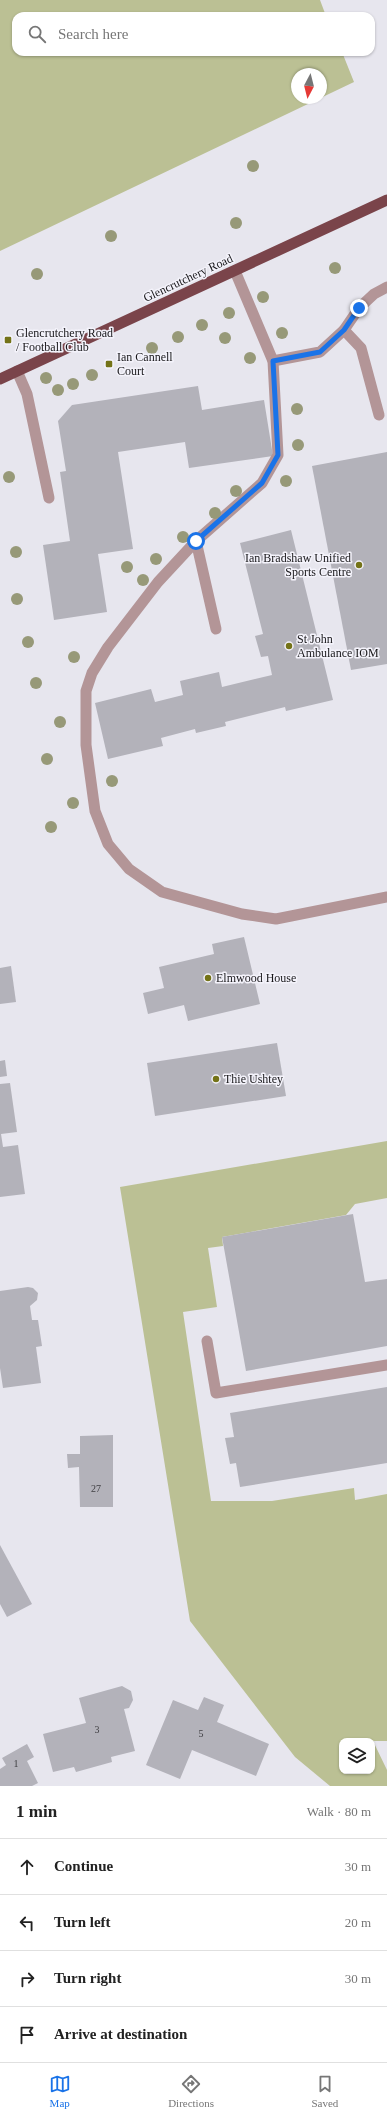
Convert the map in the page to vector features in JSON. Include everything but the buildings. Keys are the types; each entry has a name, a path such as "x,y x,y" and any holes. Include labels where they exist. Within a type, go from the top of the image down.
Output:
{"highway":[{"name":"Glencrutchery Road","path":"0,379 387,200"}],"lane":[{"path":"235,270 273,361 278,455 262,483 196,541 158,582 108,646 92,673 86,692 86,745 89,776 95,811 108,844 129,869 162,892 242,914 276,919 387,898"},
{"path":"273,361 320,352 344,330 359,308 374,294 387,287"},
{"path":"344,330 361,348 379,415"},
{"path":"17,371 27,394 48,498"},
{"path":"196,541 216,629"},
{"path":"207,1341 216,1393 387,1365"}],"green space":[{"path":"0,0 320,0 324,12 12,12 12,56 344,56 354,82 327,95 327,68 291,68 291,104 307,104 0,251"},
{"path":"387,1141 387,1198 355,1204 346,1215 222,1237 223,1246 208,1248 217,1307 183,1312 211,1501 272,1501 354,1488 355,1500 387,1494 387,1741 375,1741 375,1738 339,1738 339,1774 375,1774 375,1745 387,1770 387,1786 330,1786 295,1757 190,1621 120,1187"}],"place":[{"name":"Glencrutchery Road / Football Club","path":"8,340"},
{"name":"Ian Cannell Court","path":"109,364"},
{"name":"Ian Bradshaw Unified Sports Centre","path":"359,565"},
{"name":"St John Ambulance IOM","path":"289,646"},
{"name":"Elmwood House","path":"208,978"},
{"name":"Thie Ushtey","path":"216,1079"}],"route":[{"path":"196,541 262,483 278,455 273,361 320,352 344,330 359,308"}]}
